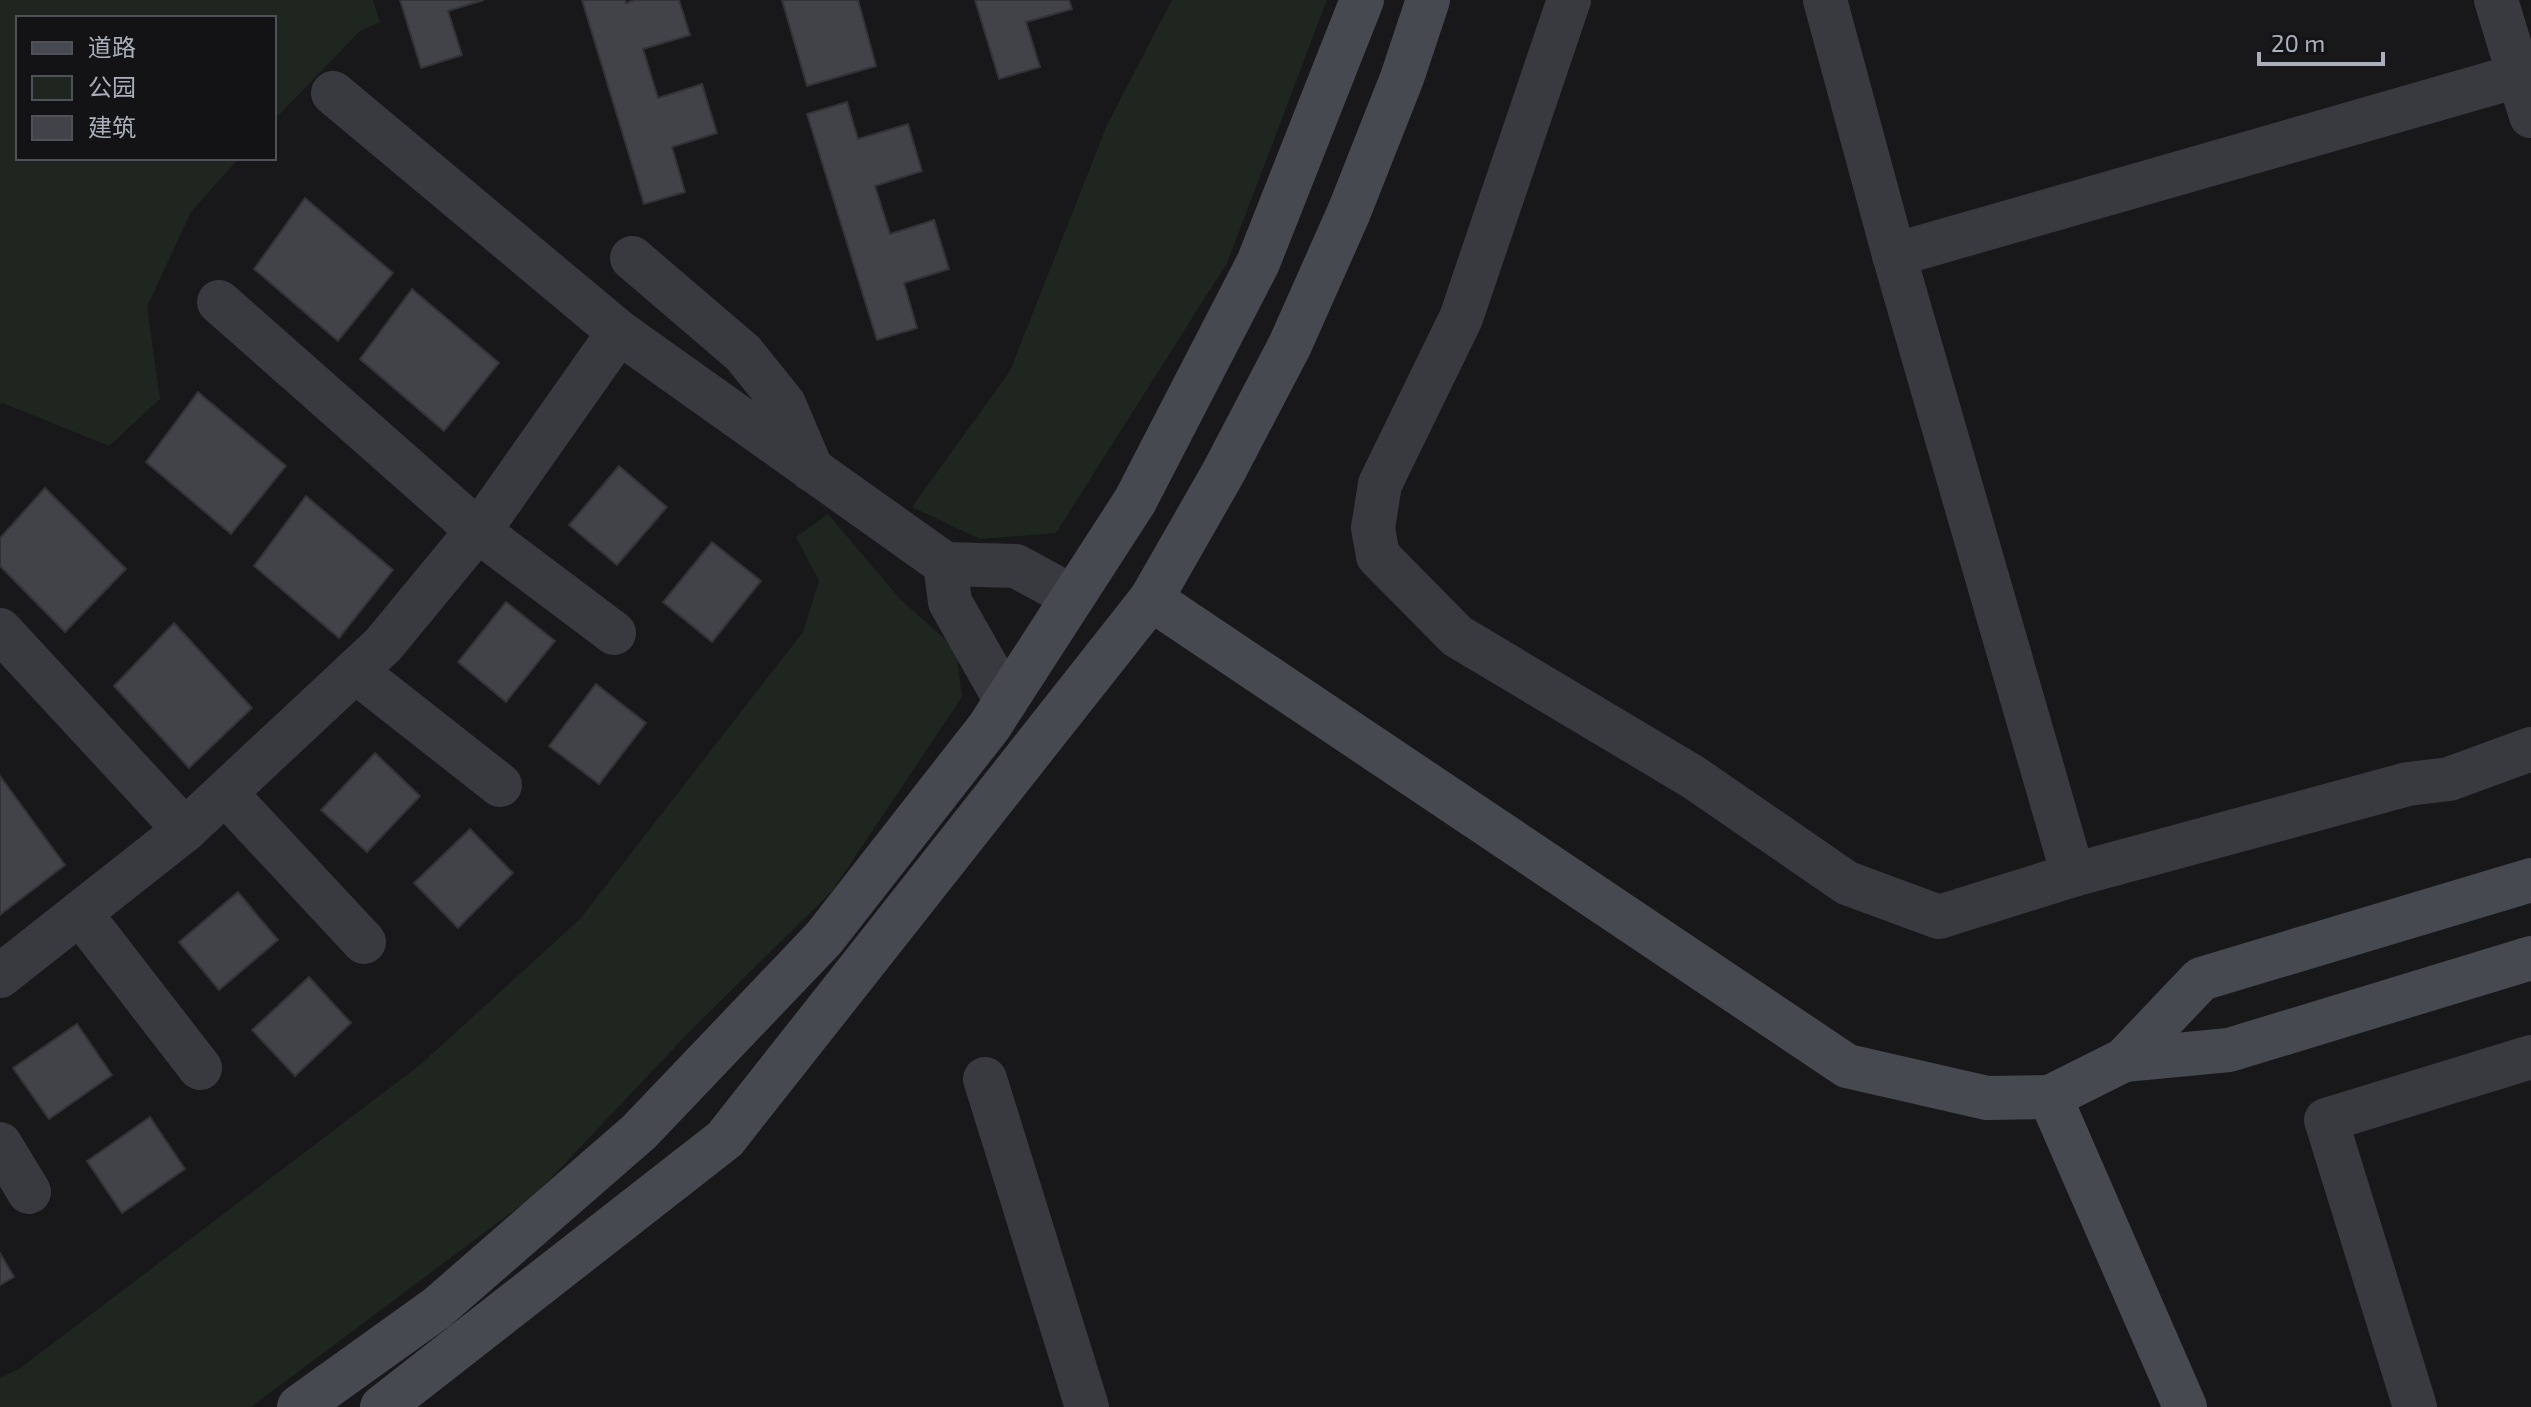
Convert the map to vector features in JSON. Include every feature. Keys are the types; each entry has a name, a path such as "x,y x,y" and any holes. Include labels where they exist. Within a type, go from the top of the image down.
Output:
{"street":[{"path":"299,1407 437,1308 639,1132 824,938 989,727 1135,501 1258,263 1362,0"},
{"path":"382,1407 725,1139 1151,599 1223,473 1290,345 1349,212 1402,78 1428,0"},
{"path":"1569,0 1461,318 1380,484 1373,528 1378,556 1457,636 1693,777 1847,883 1939,917 2073,875 2408,784 2449,779 2531,749"},
{"path":"1825,0 1894,255 2073,875"},
{"path":"1894,255 2527,87 2496,0"},
{"path":"333,93 619,332 945,564 1016,566 1073,597"},
{"path":"632,258 743,353 784,404 812,470"},
{"path":"219,302 477,530 614,633"},
{"path":"0,976 185,830 383,645 477,530 619,332"},
{"path":"945,564 950,602 1006,701"},
{"path":"1151,599 1847,1066 1987,1098 2050,1097 2124,1060 2201,979 2531,880"},
{"path":"0,630 185,830"},
{"path":"355,671 500,785"},
{"path":"225,793 364,942"},
{"path":"80,913 200,1068"},
{"path":"2124,1060 2229,1050 2531,958"},
{"path":"2415,1407 2326,1120 2531,1057"},
{"path":"985,1079 1087,1407"},
{"path":"2050,1097 2185,1407"},
{"path":"0,1144 29,1192"}],"green space":[{"path":"0,0 373,0 380,22 359,32 276,118 276,16 16,16 16,160 237,160 191,212 147,307 160,399 109,446 0,404"},
{"path":"1172,0 1327,0 1227,263 1056,533 980,539 912,507 1010,371 1107,125"},
{"path":"828,514 900,599 956,649 962,697 832,891 690,1031 536,1194 251,1407 0,1407 0,1378 19,1369 420,1065 580,919 803,632 819,581 796,537"}],"building":[{"path":"400,0 484,0 448,11 462,55 421,68"},
{"path":"582,0 625,0 626,3 635,0 679,0 690,35 643,49 658,98 702,84 717,133 672,147 685,192 644,204"},
{"path":"782,0 858,0 876,66 807,86"},
{"path":"975,0 1069,0 1072,9 1026,22 1040,67 999,79"},
{"path":"847,102 858,139 908,124 922,171 875,186 890,234 934,220 949,269 904,283 917,328 877,340 807,114"},
{"path":"305,198 393,273 338,341 254,269"},
{"path":"412,289 499,363 444,431 360,359"},
{"path":"198,392 286,466 231,534 146,462"},
{"path":"619,466 667,507 617,565 569,525"},
{"path":"45,488 126,569 65,632 0,566 0,538"},
{"path":"306,496 393,570 339,638 254,566"},
{"path":"712,542 761,581 712,642 663,602"},
{"path":"506,602 555,641 506,702 458,662"},
{"path":"174,623 252,708 189,768 114,686"},
{"path":"596,684 646,723 599,784 549,746"},
{"path":"375,753 420,796 367,852 321,810"},
{"path":"0,776 65,865 0,915"},
{"path":"470,829 513,873 458,928 414,883"},
{"path":"238,892 278,940 219,990 179,942"},
{"path":"309,977 351,1023 295,1076 252,1030"},
{"path":"77,1024 112,1075 49,1119 13,1068"},
{"path":"150,1117 185,1169 122,1213 87,1161"},
{"path":"0,1253 14,1277 0,1285"}]}
